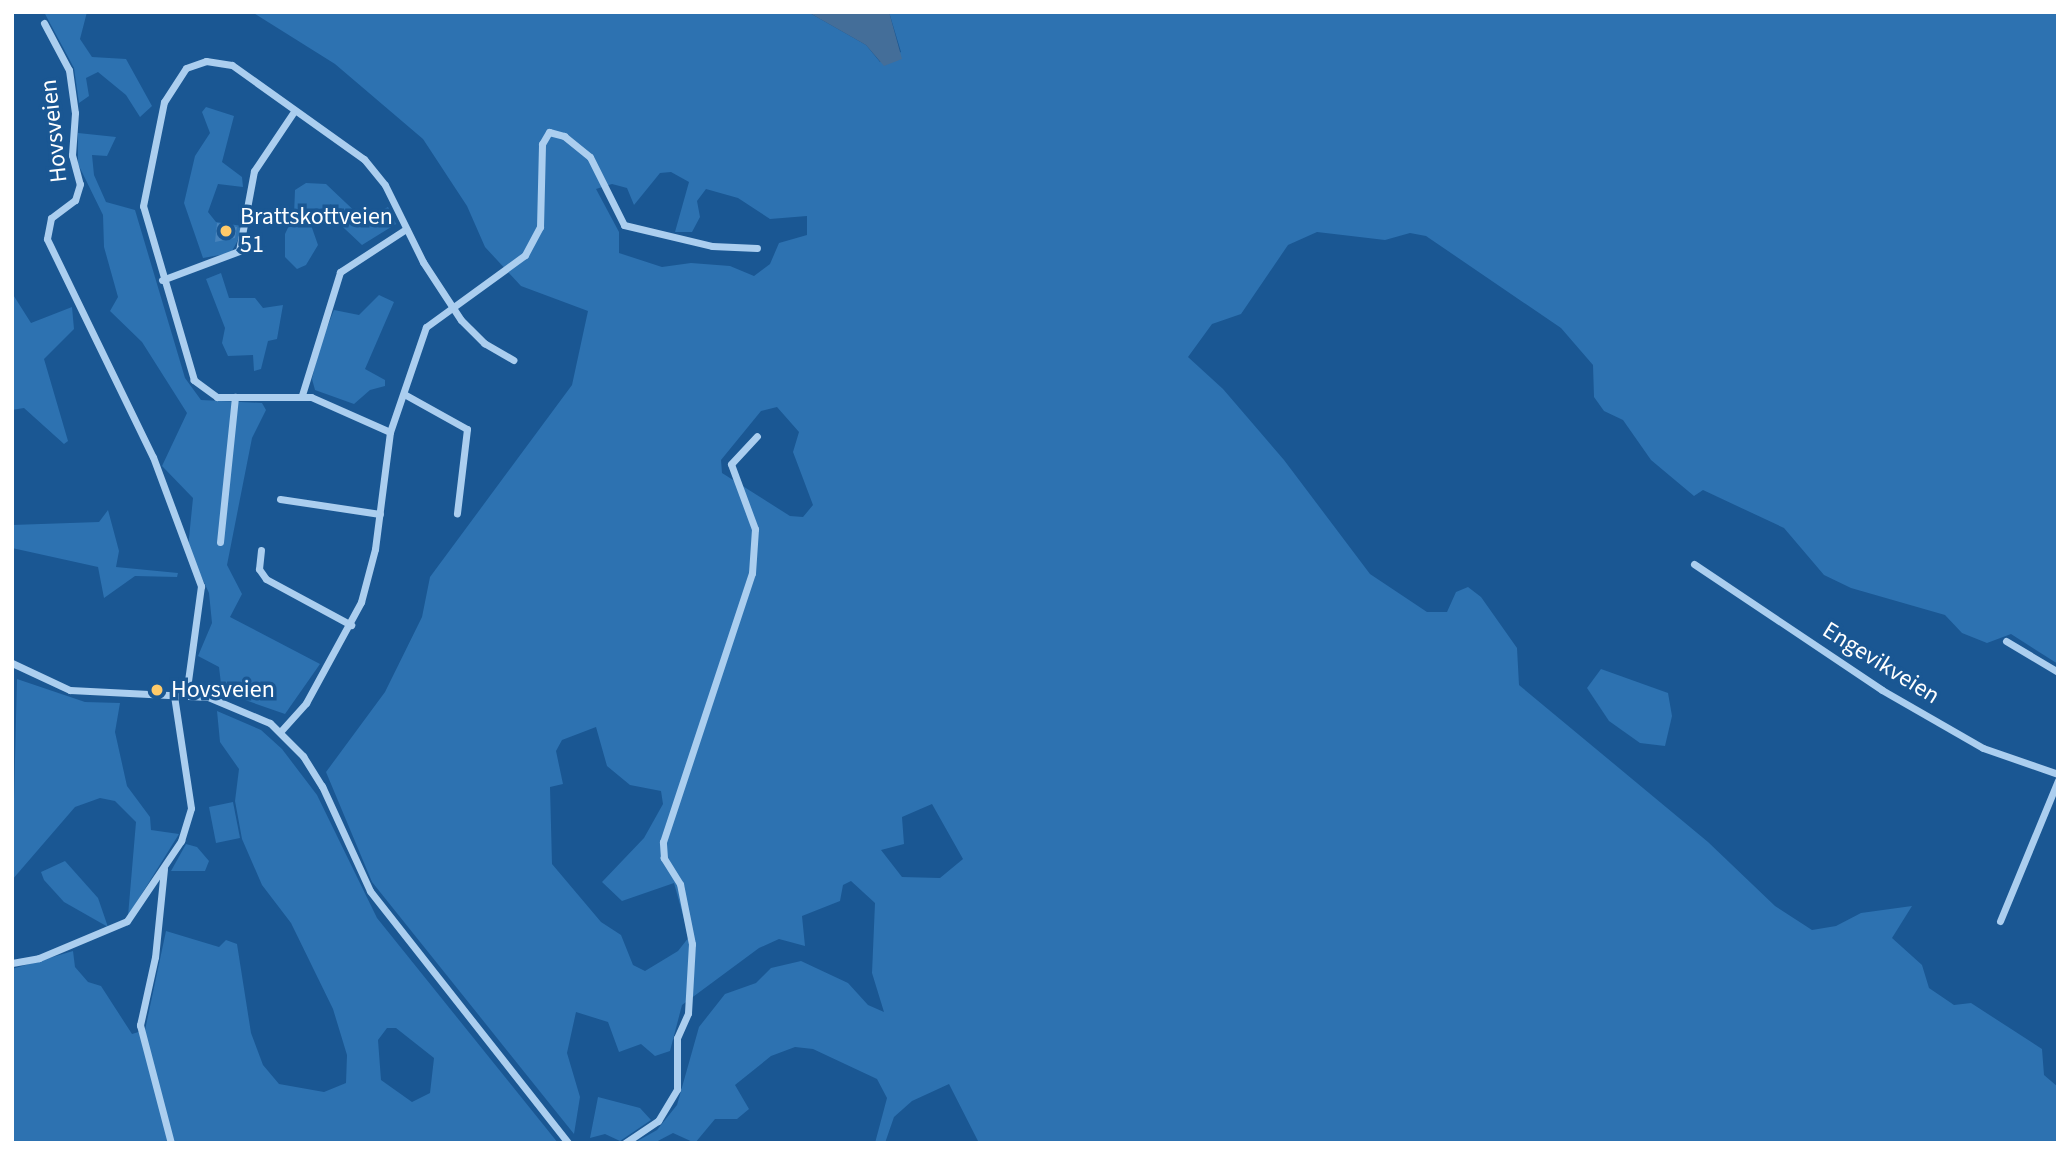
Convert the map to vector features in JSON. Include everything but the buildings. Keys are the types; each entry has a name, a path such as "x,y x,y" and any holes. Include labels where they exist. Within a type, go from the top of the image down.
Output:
{"street":[{"name":"Hovsveien","path":"44,23 69,70 75,113 72,155 80,184 75,200 51,218 47,239 153,457 201,586 186,695"},
{"path":"390,432 302,395 210,395 195,382 162,280 143,206 162,110 175,79 198,62 225,62 372,167 450,306 478,338 514,360"},
{"path":"162,280 239,251 254,171 295,110"},
{"path":"280,732 306,703 351,625 370,575 390,432 426,327 450,306 525,255 540,226 542,144 550,132 564,136 590,158 624,225 712,246 757,248"},
{"path":"302,395 340,272 406,229"},
{"path":"404,394 467,429 457,513"},
{"path":"220,542 235,397"},
{"path":"625,1143 658,1121 677,1088 677,1038 688,1013 692,944 680,884 663,855 663,842 752,573 755,529 731,464 757,436"},
{"path":"280,499 380,514"},
{"path":"261,550 259,569 286,590 351,625"},
{"name":"Engevikveien","path":"1694,564 1882,690 1983,748 2058,774"},
{"path":"2006,641 2058,672"},
{"path":"12,663 77,691 186,695 225,700 280,732 322,786 370,891 568,1143"},
{"path":"12,962 119,927 153,888 185,835 191,813 174,695"},
{"path":"2000,921 2058,780"},
{"path":"164,869 164,891 140,1025 171,1143"},
{"path":"153,888 164,891"}],"shaded area":[{"path":"44,12 87,12 80,39 92,57 126,59 152,106 140,117 126,95 98,72 86,78 89,96 79,103 74,68"},
{"path":"252,12 808,12 866,45 880,62 901,52 889,12 2058,12 2058,664 2011,634 1987,643 1962,633 1945,615 1851,588 1824,575 1784,528 1703,490 1694,496 1651,460 1623,420 1604,411 1594,397 1593,365 1561,328 1426,236 1410,233 1385,240 1317,232 1288,245 1241,314 1212,324 1188,357 1223,389 1284,460 1370,574 1427,612 1447,612 1456,592 1468,587 1481,597 1517,648 1519,685 1708,842 1775,906 1812,930 1836,926 1861,913 1912,906 1892,938 1922,965 1929,988 1954,1005 1971,1003 2042,1049 2044,1075 2058,1087 2058,1143 979,1143 949,1084 912,1101 894,1117 885,1143 875,1143 887,1098 877,1079 813,1049 795,1047 771,1056 735,1085 749,1109 737,1119 715,1119 695,1143 673,1133 654,1143 634,1143 657,1130 677,1105 699,1027 725,994 756,983 771,968 801,961 848,983 868,1005 884,1012 872,973 875,903 851,881 843,885 840,901 802,916 805,946 779,939 759,948 682,1005 670,1051 655,1056 641,1044 619,1052 608,1022 576,1012 567,1053 580,1097 574,1134 372,882 326,772 385,692 422,617 430,577 572,385 588,311 521,286 485,247 467,206 423,139 335,64","holes":["671,172 689,182 675,232 692,232 700,217 697,201 706,189 738,198 770,219 807,216 807,235 779,243 770,264 754,276 730,266 691,263 662,267 619,253 619,232 596,189 612,184 627,188 634,205 660,173","777,407 799,432 793,452 813,505 803,517 790,516 722,473 721,460 761,411","596,727 607,766 630,785 661,791 663,804 644,838 602,882 622,901 674,883 689,937 678,951 645,971 633,965 621,935 601,922 552,864 550,787 563,784 556,751 562,740","932,804 963,859 940,878 902,877 881,850 904,844 902,817"]},
{"path":"808,12 889,12 902,59 884,66 866,45"},
{"path":"206,107 234,116 222,162 242,177 243,187 218,184 208,212 216,222 242,226 231,253 203,258 184,203 195,156 210,133 202,112"},
{"path":"78,133 116,137 107,156 92,155 94,175 106,202 135,210 185,378 201,400 262,403 266,410 252,438 227,565 242,594 230,617 320,664 285,714 222,692 219,667 198,656 212,623 209,593 188,548 193,498 162,466 187,413 142,342 110,311 118,297 104,247 103,215 78,164"},
{"path":"306,183 326,184 364,220 388,207 396,224 362,245 329,214 321,214 311,225 318,245 306,265 297,269 285,257 285,234 294,215 295,190"},
{"path":"221,273 229,298 255,298 263,308 283,305 277,339 268,341 261,369 254,371 253,355 228,356 222,343 225,328 206,279"},
{"path":"12,293 31,323 72,307 74,329 44,359 68,441 64,444 24,408 12,410"},
{"path":"379,295 394,302 365,369 385,380 385,386 370,390 354,404 315,390 312,379 320,345 334,310 359,315"},
{"path":"108,510 119,551 116,567 178,573 177,577 135,576 104,598 98,567 12,548 12,525 99,522"},
{"path":"1601,669 1668,693 1672,716 1665,746 1640,743 1609,721 1587,688"},
{"path":"17,679 85,702 120,703 115,732 127,786 150,817 151,830 179,834 128,916 136,822 115,801 100,798 75,807 12,880"},
{"path":"217,711 261,730 282,749 317,795 377,918 558,1143 12,1143 12,969 73,951 75,967 88,982 101,986 132,1034 145,1030 166,931 219,947 226,940 237,944 251,1033 263,1065 279,1084 324,1092 346,1083 347,1055 333,1009 291,923 262,885 242,839 235,801 239,769 220,742","holes":["387,1028 396,1028 434,1058 430,1093 412,1102 381,1080 378,1040"]},
{"path":"233,802 240,838 216,843 209,807"},
{"path":"186,844 197,847 209,861 205,871 171,871"},
{"path":"65,861 98,898 108,927 64,902 44,880 41,872"},
{"path":"598,1097 640,1108 651,1120 620,1141 605,1134 590,1138"}],"place":[{"name":"Brattskottveien 51","path":"226,231"},
{"name":"Hovsveien","path":"157,690"}]}
